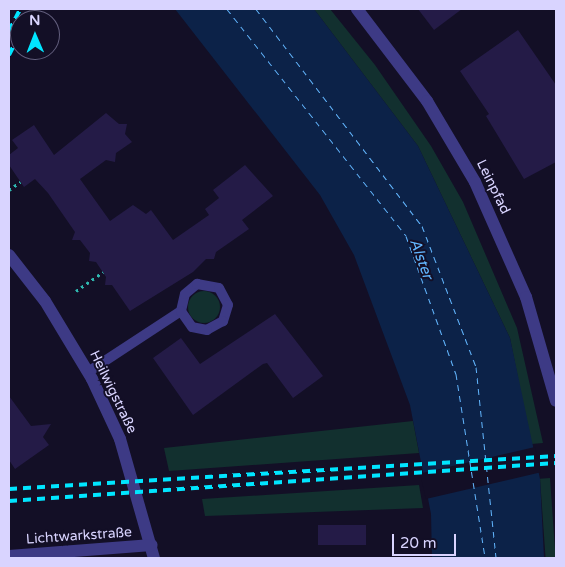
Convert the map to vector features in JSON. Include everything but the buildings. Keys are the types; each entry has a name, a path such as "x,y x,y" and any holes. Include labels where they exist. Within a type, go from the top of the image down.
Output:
{"street":[{"name":"Leinpfad","path":"357,9 427,101 475,182 526,297 556,401"},
{"name":"Heilwigstraße","path":"9,255 45,301 88,372 120,439 152,545 154,558"},
{"name":"Lichtwarkstraße","path":"9,556 152,545"}],"lane":[{"path":"88,372 181,311 187,290 204,283 219,288 228,305 223,321 206,330 192,327 181,311"}],"path":[{"path":"9,190 20,182"},
{"path":"76,291 103,272"}],"green space":[{"path":"314,9 330,9 375,65 431,146 463,202 517,328 543,443 531,444 510,338 418,146"},
{"path":"204,291 210,292 215,296 219,301 219,313 215,318 210,322 204,323 198,322 193,318 189,313 188,307 189,301 193,296 198,292"},
{"path":"413,421 419,453 169,471 164,448"},
{"path":"550,478 556,558 546,558 540,479"},
{"path":"419,485 423,508 205,516 202,499"}],"water":[{"name":"Alster","path":"175,9 314,9 418,146 510,338 540,479 544,558 432,558 431,514 410,405 354,255 320,195"}],"pier":[{"path":"535,447 541,472 426,499 420,474"}],"ferry route":[{"path":"227,9 406,236 456,374 485,558"},
{"path":"256,9 422,226 476,367 496,558"}],"railway":[{"path":"9,31 20,9"},
{"path":"9,489 556,456"},
{"path":"9,501 556,463"}]}
